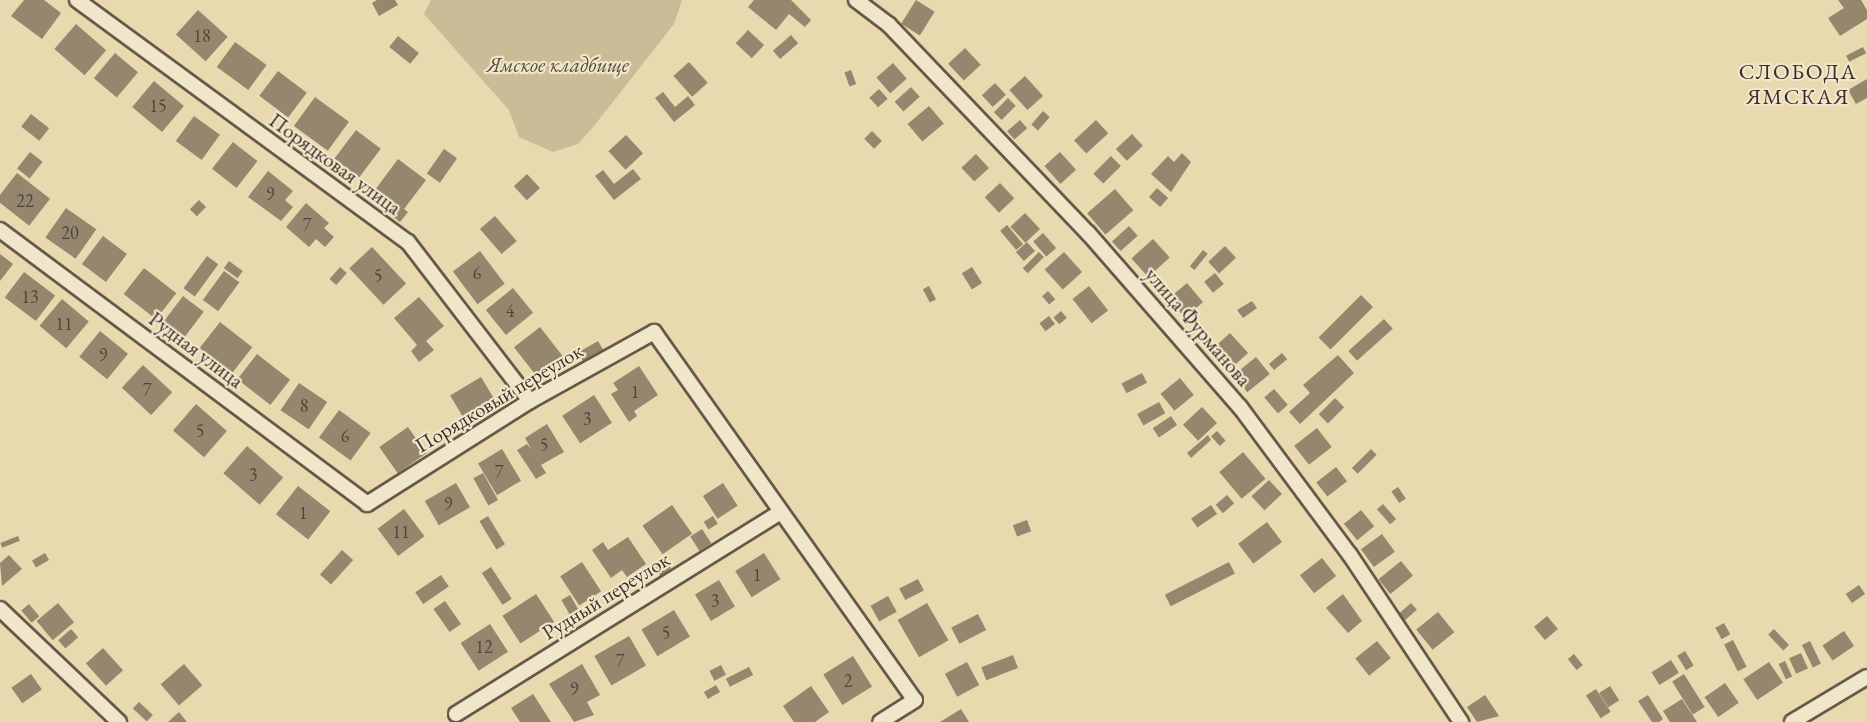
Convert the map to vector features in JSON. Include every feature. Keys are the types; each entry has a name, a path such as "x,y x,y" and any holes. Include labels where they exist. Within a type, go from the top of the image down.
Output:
{"street":[{"name":"Порядковая улица","path":"77,0 408,242 530,400"},
{"name":"улица Фурманова","path":"856,0 889,26 1088,233 1240,406 1350,555 1461,722"},
{"name":"Рудная улица","path":"0,230 367,504"},
{"name":"Порядковый переулок","path":"367,504 530,400 654,332 779,513"},
{"path":"779,513 915,700 880,722"},
{"name":"Рудный переулок","path":"456,714 779,513"},
{"path":"0,609 119,722"},
{"path":"1792,722 1867,677"}],"green space":[{"name":"Ямское кладбище","path":"431,0 682,0 674,24 594,126 578,144 553,152 519,137 509,110 424,14"}],"building":[{"path":"24,0 44,0 61,13 42,39 11,16"},
{"path":"377,0 395,0 398,5 379,16 372,3"},
{"path":"754,0 791,0 811,20 805,27 789,14 776,30 748,7"},
{"path":"916,0 935,12 920,35 901,24"},
{"path":"1838,0 1861,0 1867,10 1867,19 1840,36 1828,18 1844,8"},
{"path":"198,10 228,37 206,61 176,35"},
{"path":"76,24 106,50 85,75 54,49"},
{"path":"748,30 764,45 752,58 736,43"},
{"path":"791,35 798,43 780,59 773,51"},
{"path":"398,36 419,53 410,64 389,47"},
{"path":"235,42 267,65 248,90 217,67"},
{"path":"1863,47 1866,53 1849,62 1846,56"},
{"path":"965,48 981,65 964,81 948,64"},
{"path":"115,53 138,72 117,98 94,78"},
{"path":"689,62 708,83 692,97 673,76"},
{"path":"893,63 907,79 890,93 876,77"},
{"path":"851,70 856,84 850,86 844,72"},
{"path":"278,71 307,93 288,117 259,96"},
{"path":"1025,76 1043,96 1027,110 1009,90"},
{"path":"1867,79 1867,98 1856,104 1848,90"},
{"path":"154,81 184,106 162,132 132,107"},
{"path":"995,83 1006,95 993,107 982,95"},
{"path":"911,87 920,97 903,111 895,102"},
{"path":"879,89 888,99 878,107 869,98"},
{"path":"663,92 675,107 688,96 695,105 674,122 655,98"},
{"path":"315,97 349,122 328,151 294,126"},
{"path":"1008,98 1016,106 1002,120 994,112"},
{"path":"929,106 944,124 922,142 908,124"},
{"path":"1043,111 1050,117 1038,130 1031,125"},
{"path":"31,114 49,128 39,141 21,127"},
{"path":"194,116 220,135 202,160 176,141"},
{"path":"1020,120 1027,128 1014,139 1007,131"},
{"path":"1096,120 1108,133 1086,154 1074,140"},
{"path":"356,130 381,149 359,177 334,159"},
{"path":"872,131 882,141 874,149 864,139"},
{"path":"1132,134 1143,146 1127,161 1116,149"},
{"path":"626,135 643,153 625,170 608,151"},
{"path":"233,142 257,161 236,188 212,169"},
{"path":"444,149 457,158 440,183 427,174"},
{"path":"30,152 43,162 30,178 17,169"},
{"path":"1060,152 1076,170 1060,184 1044,166"},
{"path":"1182,153 1191,162 1171,192 1151,174 1168,156 1174,162"},
{"path":"976,154 989,168 974,182 961,168"},
{"path":"1111,156 1121,166 1103,184 1093,174"},
{"path":"398,159 426,180 404,209 408,212 400,222 385,210 391,202 375,190"},
{"path":"633,169 641,179 614,200 595,176 603,170 614,184"},
{"path":"268,171 293,191 285,200 293,207 281,221 248,197"},
{"path":"17,173 50,199 29,226 0,203 0,195"},
{"path":"527,174 540,188 527,200 514,186"},
{"path":"1000,183 1014,198 999,213 985,197"},
{"path":"1157,188 1168,198 1160,207 1149,197"},
{"path":"1115,189 1133,210 1105,234 1087,213"},
{"path":"199,200 206,207 197,216 190,209"},
{"path":"306,203 329,223 324,228 334,237 325,247 316,239 309,247 286,227"},
{"path":"66,208 96,229 76,259 45,237"},
{"path":"1025,213 1040,229 1025,243 1010,227"},
{"path":"495,216 517,241 502,254 480,229"},
{"path":"1007,225 1023,244 1016,250 1000,231"},
{"path":"1129,226 1138,236 1121,251 1112,241"},
{"path":"1043,233 1056,248 1046,257 1033,242"},
{"path":"103,236 127,254 106,282 82,264"},
{"path":"1153,239 1170,258 1148,277 1131,258"},
{"path":"1027,242 1035,251 1024,261 1016,252"},
{"path":"1225,246 1236,258 1219,273 1208,262"},
{"path":"372,247 406,284 383,305 349,268"},
{"path":"1203,250 1208,254 1194,270 1190,266"},
{"path":"480,251 505,284 478,304 453,271"},
{"path":"1039,252 1044,257 1028,273 1023,268"},
{"path":"1064,252 1082,272 1063,289 1045,269"},
{"path":"0,254 13,264 0,281"},
{"path":"207,256 218,264 195,297 183,288"},
{"path":"229,261 243,271 237,278 224,268"},
{"path":"340,267 347,273 336,285 330,279"},
{"path":"972,267 982,283 972,289 962,273"},
{"path":"144,268 176,293 156,319 124,294"},
{"path":"224,271 239,282 218,311 203,300"},
{"path":"24,272 55,295 36,321 5,298"},
{"path":"1215,273 1224,284 1213,293 1204,282"},
{"path":"1187,283 1203,302 1185,318 1169,298"},
{"path":"929,286 936,299 930,303 923,289"},
{"path":"1089,286 1108,310 1092,323 1072,299"},
{"path":"513,288 533,313 506,335 486,310"},
{"path":"1048,291 1055,299 1049,305 1042,296"},
{"path":"1361,295 1373,307 1331,349 1319,337"},
{"path":"183,296 204,312 185,337 164,322"},
{"path":"419,297 444,326 426,341 434,350 419,362 411,351 417,345 394,318"},
{"path":"62,299 89,321 66,348 40,326"},
{"path":"1252,301 1257,308 1243,318 1237,310"},
{"path":"1061,311 1067,318 1059,324 1053,318"},
{"path":"1049,316 1055,324 1045,331 1039,323"},
{"path":"1384,319 1393,329 1357,361 1348,351"},
{"path":"220,322 252,347 231,374 199,349"},
{"path":"540,327 563,356 537,376 514,347"},
{"path":"100,331 128,354 107,379 79,357"},
{"path":"1230,333 1248,353 1232,368 1214,348"},
{"path":"598,341 605,353 585,365 578,352"},
{"path":"1282,353 1287,359 1274,370 1269,364"},
{"path":"257,354 290,380 270,405 237,379"},
{"path":"1338,355 1354,373 1300,424 1289,412 1310,393 1303,385"},
{"path":"1256,357 1270,374 1247,392 1233,375"},
{"path":"143,365 172,392 151,415 122,388"},
{"path":"639,366 658,395 634,411 637,416 629,422 611,394 618,390 613,383"},
{"path":"1142,373 1147,383 1127,393 1122,383"},
{"path":"481,377 499,407 468,426 450,396"},
{"path":"1180,378 1194,395 1174,411 1161,394"},
{"path":"299,383 327,402 309,429 281,410"},
{"path":"1274,389 1288,405 1278,413 1264,398"},
{"path":"594,395 612,423 580,443 562,416"},
{"path":"1335,398 1344,407 1328,423 1319,414"},
{"path":"1159,402 1165,413 1143,425 1137,414"},
{"path":"196,404 227,431 204,457 173,430"},
{"path":"1202,407 1217,423 1198,441 1183,425"},
{"path":"339,410 371,433 351,460 319,438"},
{"path":"1171,416 1177,425 1159,437 1153,428"},
{"path":"547,424 564,452 541,465 546,473 536,479 517,450 527,444 532,450 525,438"},
{"path":"408,427 426,453 398,473 379,447"},
{"path":"1317,428 1332,447 1309,465 1294,446"},
{"path":"1217,431 1226,441 1220,446 1211,436"},
{"path":"1208,435 1211,440 1191,458 1187,453"},
{"path":"247,446 283,477 260,505 223,473"},
{"path":"502,449 521,481 497,495 478,463"},
{"path":"1371,449 1377,455 1358,474 1352,468"},
{"path":"1243,452 1265,479 1242,499 1219,472"},
{"path":"1336,467 1347,481 1327,497 1316,482"},
{"path":"483,473 498,500 488,505 473,478"},
{"path":"1269,480 1282,494 1264,510 1251,496"},
{"path":"456,483 470,507 439,525 425,501"},
{"path":"723,483 738,506 718,519 703,496"},
{"path":"298,486 330,511 308,540 276,514"},
{"path":"1398,487 1406,499 1399,503 1391,491"},
{"path":"1227,495 1234,503 1223,513 1216,505"},
{"path":"1383,504 1396,519 1390,524 1377,509"},
{"path":"672,505 692,534 663,554 643,526"},
{"path":"1211,505 1217,514 1197,528 1191,518"},
{"path":"404,509 424,536 398,556 378,529"},
{"path":"1361,510 1374,526 1357,540 1344,524"},
{"path":"488,516 505,544 496,549 479,521"},
{"path":"713,516 718,524 708,529 704,522"},
{"path":"1027,520 1031,531 1017,536 1013,525"},
{"path":"1267,522 1282,542 1253,564 1238,544"},
{"path":"702,529 711,543 700,551 690,537"},
{"path":"1382,534 1395,552 1374,567 1361,549"},
{"path":"18,536 20,541 2,548 0,543"},
{"path":"628,537 646,564 627,577 622,570 611,578 592,550 603,542 608,550"},
{"path":"342,550 353,560 331,585 320,575"},
{"path":"45,553 49,560 36,567 32,560"},
{"path":"764,553 780,579 752,597 735,571"},
{"path":"9,555 22,569 2,586 0,563"},
{"path":"1322,558 1336,576 1314,593 1300,575"},
{"path":"664,560 671,568 661,577 654,569"},
{"path":"1401,561 1413,576 1390,594 1378,579"},
{"path":"582,562 601,591 579,606 560,576"},
{"path":"1229,562 1235,574 1171,606 1165,595"},
{"path":"491,567 512,599 502,605 482,573"},
{"path":"441,575 449,587 423,604 415,592"},
{"path":"918,579 924,591 905,600 899,589"},
{"path":"719,580 735,607 711,621 695,594"},
{"path":"1859,585 1865,594 1852,603 1846,594"},
{"path":"536,594 554,622 520,643 502,616"},
{"path":"1343,594 1362,621 1348,633 1326,608"},
{"path":"570,595 582,616 573,621 561,600"},
{"path":"888,596 897,612 879,621 871,606"},
{"path":"445,601 461,624 450,632 434,609"},
{"path":"58,603 74,622 53,640 37,621"},
{"path":"927,603 948,640 919,657 898,620"},
{"path":"1411,603 1417,610 1404,621 1398,614"},
{"path":"29,604 39,616 32,623 21,610"},
{"path":"674,610 690,637 657,656 641,630"},
{"path":"1438,612 1454,632 1433,650 1416,630"},
{"path":"978,614 986,630 959,644 951,628"},
{"path":"1547,616 1558,629 1545,640 1534,627"},
{"path":"1724,623 1730,634 1722,639 1715,628"},
{"path":"490,624 508,652 479,671 461,643"},
{"path":"71,629 78,637 65,648 58,640"},
{"path":"1774,629 1789,645 1783,651 1768,634"},
{"path":"1844,631 1854,646 1833,660 1822,646"},
{"path":"629,636 646,665 611,685 594,656"},
{"path":"1733,640 1747,667 1738,671 1724,645"},
{"path":"1377,641 1391,658 1369,676 1355,659"},
{"path":"1810,641 1821,663 1813,667 1802,645"},
{"path":"103,648 123,670 106,686 86,663"},
{"path":"1685,651 1694,666 1686,670 1677,656"},
{"path":"1801,653 1808,669 1796,674 1789,658"},
{"path":"1574,654 1583,665 1577,670 1568,659"},
{"path":"1013,655 1018,668 986,680 981,667"},
{"path":"853,656 872,687 842,705 823,675"},
{"path":"1671,660 1679,673 1659,685 1651,672"},
{"path":"1785,661 1792,676 1786,679 1779,664"},
{"path":"967,662 979,685 957,697 945,674"},
{"path":"1769,662 1783,683 1757,700 1743,679"},
{"path":"184,664 202,685 179,705 161,684"},
{"path":"582,664 600,695 587,702 594,715 574,722 549,684"},
{"path":"721,665 726,675 714,681 709,671"},
{"path":"749,667 753,675 730,687 726,679"},
{"path":"31,674 42,690 22,703 11,688"},
{"path":"1684,674 1705,707 1693,714 1672,681"},
{"path":"1725,683 1739,703 1718,717 1705,697"},
{"path":"716,685 720,692 708,699 704,692"},
{"path":"811,686 829,712 815,722 794,722 783,706"},
{"path":"1610,686 1619,700 1608,707 1599,693"},
{"path":"1596,689 1611,712 1601,718 1586,696"},
{"path":"533,694 551,722 520,722 511,708"},
{"path":"1485,695 1499,716 1477,722 1467,707"},
{"path":"1648,695 1663,719 1659,722 1652,722 1638,701"},
{"path":"1682,699 1697,722 1670,722 1663,711"},
{"path":"139,702 153,715 147,722 133,709"},
{"path":"961,709 969,722 940,722"},
{"path":"179,712 187,722 168,722"}],"district":[{"name":"СЛОБОДА ЯМСКАЯ","path":"1798,84"}]}
